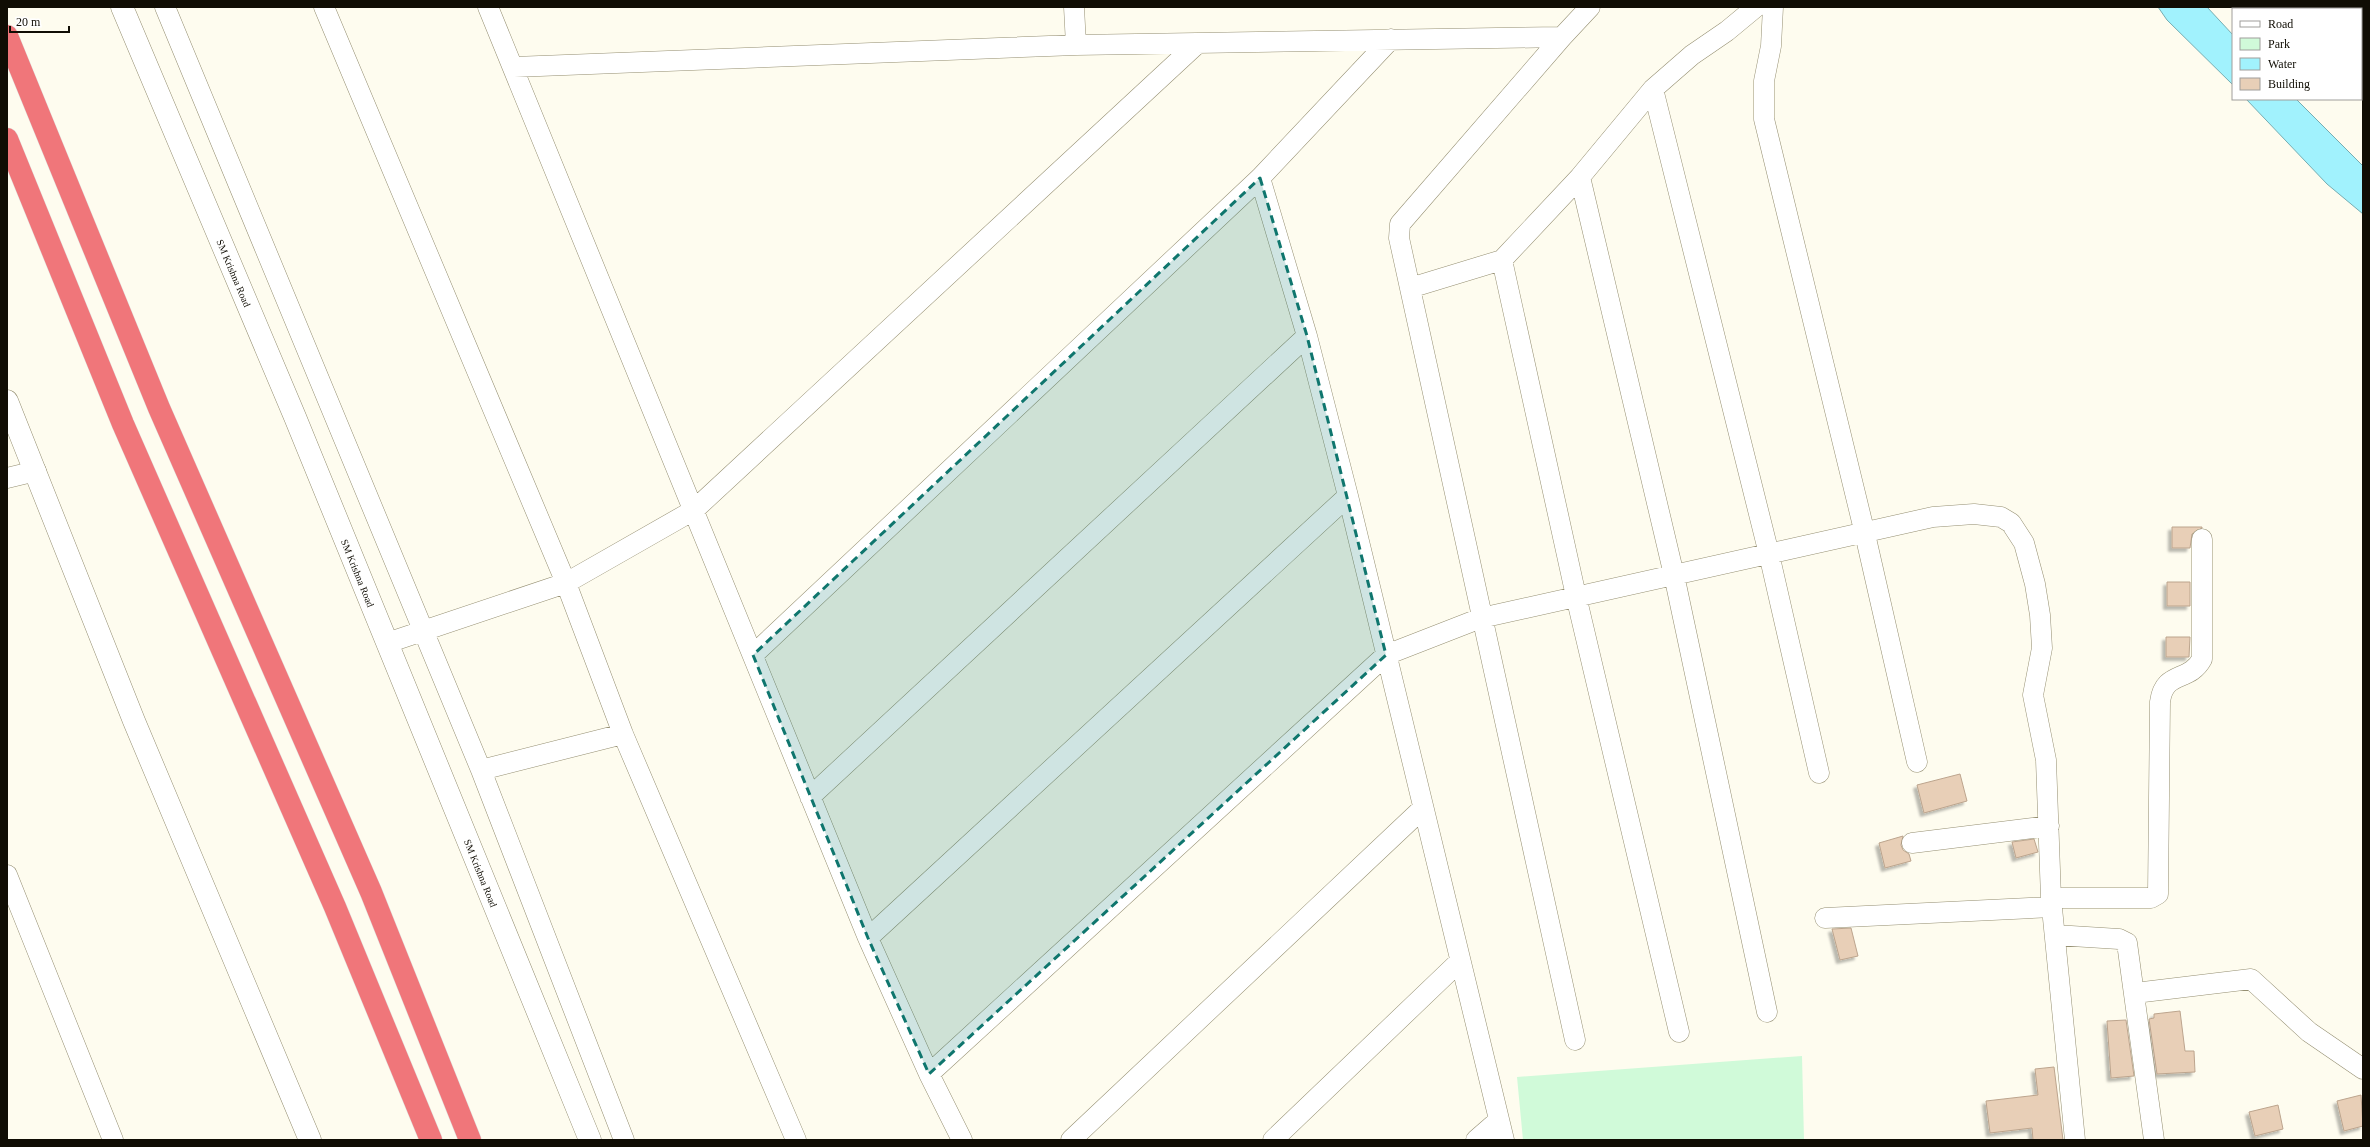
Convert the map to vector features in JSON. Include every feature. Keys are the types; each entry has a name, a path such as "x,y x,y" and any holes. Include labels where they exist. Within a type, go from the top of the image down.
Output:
{"highway":[{"path":"7,36 159,408 371,892 470,1140"},
{"path":"7,139 123,424 335,907 431,1140"}],"street":[{"name":"SM Krishna Road","path":"122,7 387,643 590,1140"},
{"path":"165,7 422,631 481,770 624,1140"},
{"path":"324,7 566,583 624,734 796,1140"},
{"path":"488,7 514,67 868,938 929,1074 962,1140"},
{"path":"1074,7 1076,44"},
{"path":"1575,1040 1481,618 1410,288 1402,259 1399,238 1400,224 1562,37 1590,7"},
{"path":"1410,288 1502,260 1580,177 1653,89 1692,55 1727,31 1756,7"},
{"path":"1773,7 1771,46 1764,81 1764,119 1865,534 1917,762"},
{"path":"514,67 1076,44 1562,37"},
{"path":"753,655 1260,178 1390,39"},
{"path":"387,643 566,583 694,510 1198,43"},
{"path":"1653,89 1769,554 1819,773"},
{"path":"1580,177 1674,575 1767,1012"},
{"path":"1260,178 1307,336 1348,496 1422,809 1504,1140"},
{"path":"1502,260 1576,596 1679,1032"},
{"path":"810,797 1307,336"},
{"path":"7,401 134,721 310,1140"},
{"path":"7,478 36,471"},
{"path":"868,938 1348,496"},
{"path":"929,1074 1386,655 1481,618 1865,534 1934,517 1974,514 2001,516 2011,523 2024,543 2035,584 2040,615 2042,648 2033,695 2046,760 2051,903 2075,1140"},
{"path":"1825,918 2151,898 2158,894 2161,690 2165,684 2192,671 2202,660 2202,539"},
{"path":"481,770 624,734"},
{"path":"1070,1140 1422,809"},
{"path":"1912,843 2049,826"},
{"path":"7,875 113,1140"},
{"path":"2055,936 2119,939 2127,943 2135,992 2154,1140"},
{"path":"1273,1140 1460,961"},
{"path":"2135,992 2251,979 2309,1032 2363,1069"},
{"path":"1476,1140 1499,1120"}],"highlighted area":[{"path":"1260,178 1307,336 1386,655 929,1074 868,938 753,655"}],"green space":[{"path":"1802,1056 1804,1140 1523,1140 1517,1077"}],"water":[{"path":"2158,7 2207,7 2232,34 2232,84 2167,20"},
{"path":"2247,100 2297,100 2363,166 2363,214 2327,184"}],"building":[{"path":"2172,527 2202,528 2192,534 2190,548 2172,548"},
{"path":"2167,582 2190,582 2190,606 2167,606"},
{"path":"2166,637 2190,637 2189,657 2166,657"},
{"path":"1960,774 1967,801 1924,813 1917,785"},
{"path":"1903,836 1901,845 1903,850 1909,854 1911,861 1885,868 1879,843"},
{"path":"2034,839 2038,852 2016,858 2012,842"},
{"path":"1851,928 1858,956 1840,960 1832,929"},
{"path":"2180,1011 2185,1051 2194,1051 2195,1072 2157,1074 2149,1019 2154,1018 2154,1014"},
{"path":"2126,1020 2134,1076 2111,1078 2107,1021"},
{"path":"2054,1067 2063,1140 2033,1140 2032,1128 1990,1133 1986,1101 2038,1095 2035,1069"},
{"path":"2361,1095 2363,1126 2344,1131 2337,1101"},
{"path":"2278,1105 2283,1129 2255,1136 2249,1112"}]}
